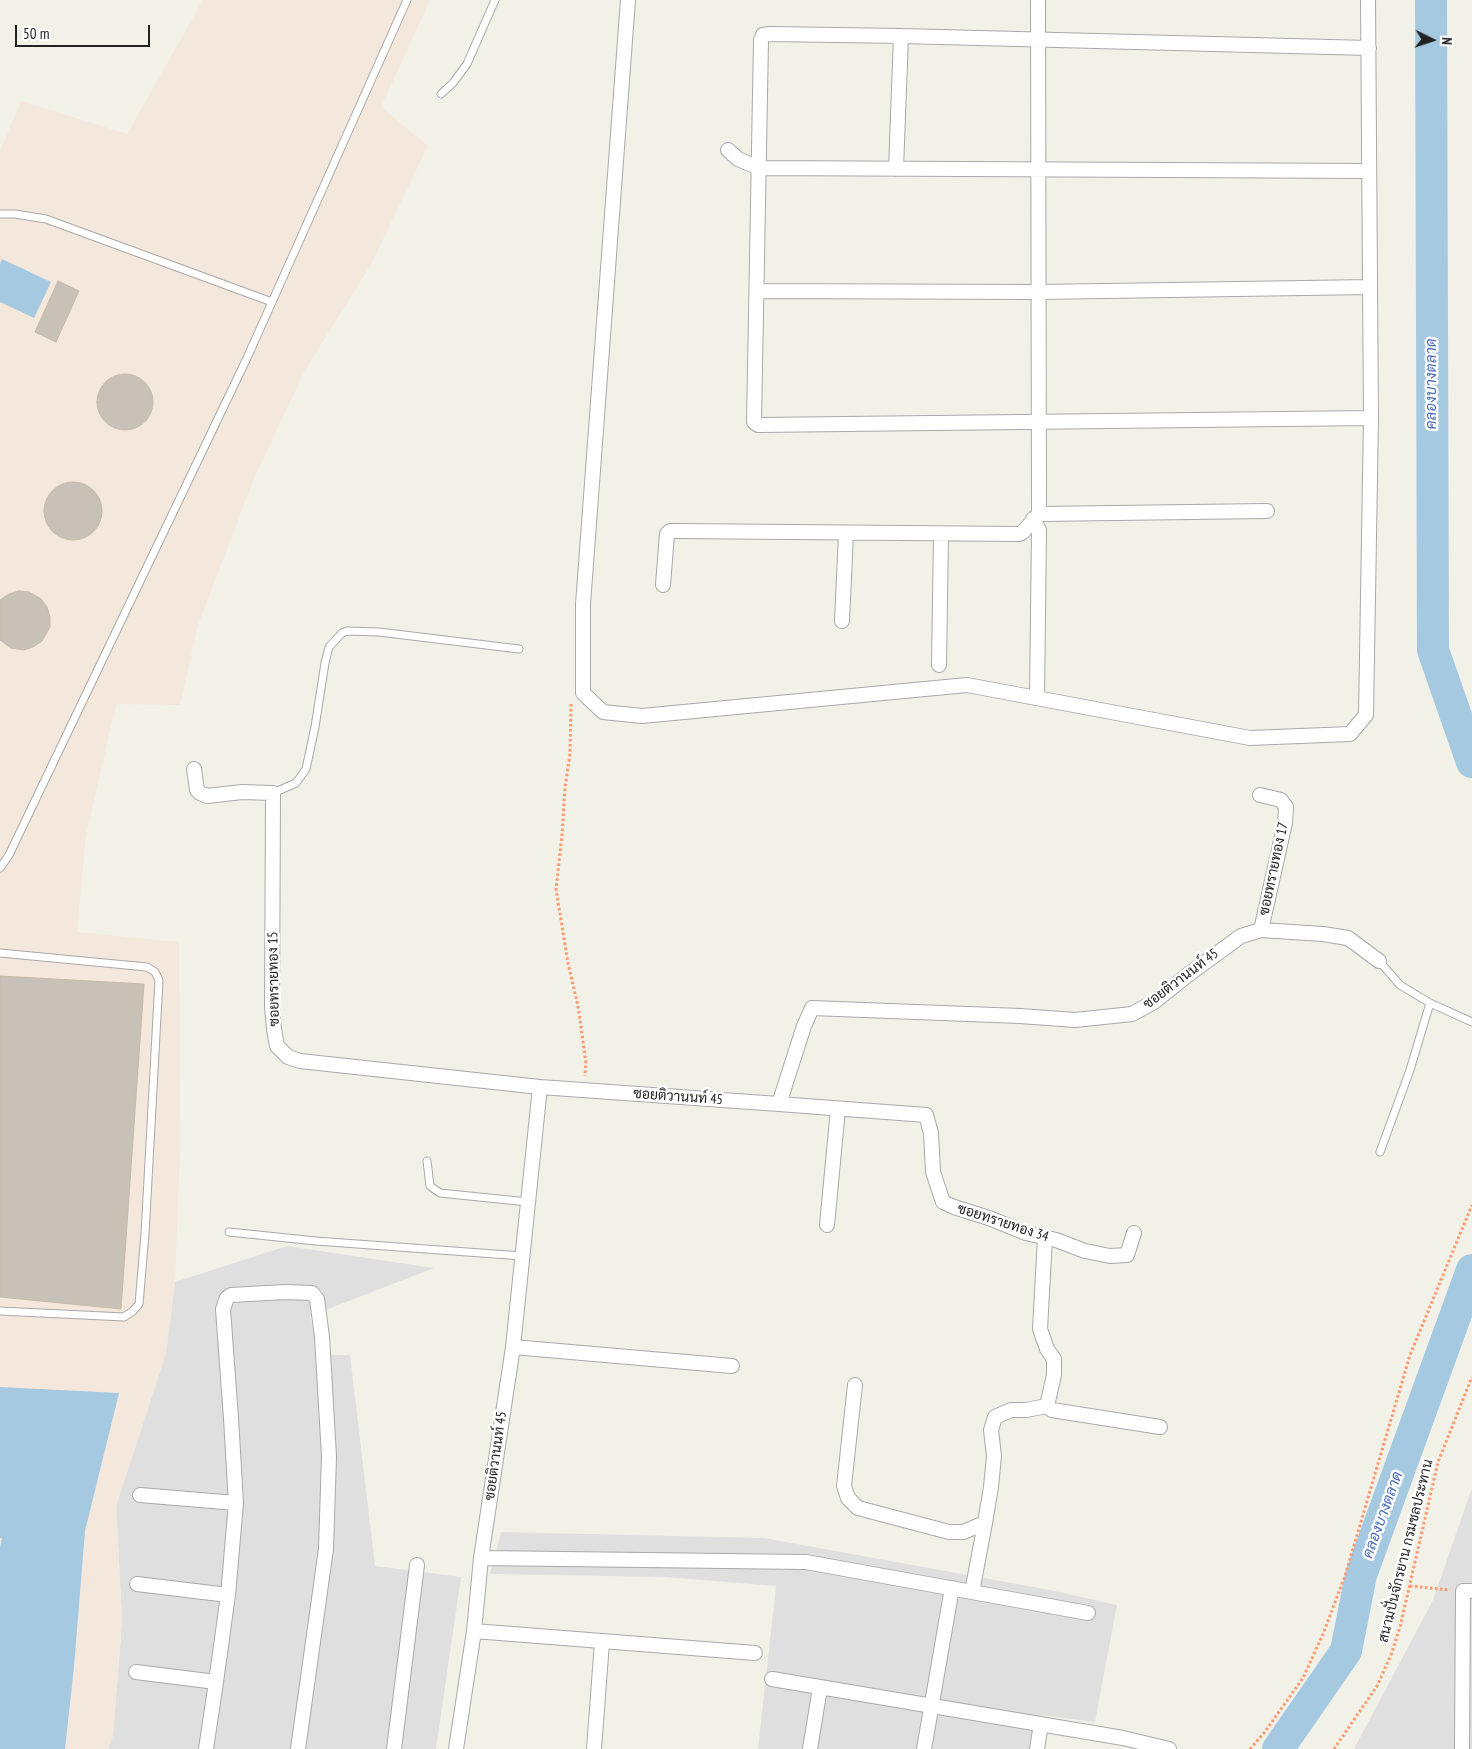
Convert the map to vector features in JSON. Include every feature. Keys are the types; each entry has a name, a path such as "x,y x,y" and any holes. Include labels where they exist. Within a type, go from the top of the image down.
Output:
{"street":[{"path":"628,0 583,604 583,693 604,712 642,716 967,685 1250,738 1350,734 1366,715 1371,418 1368,0"},
{"path":"1037,698 1039,530 1036,517 1038,422 1038,0"},
{"path":"1369,48 900,36 764,35 761,40 754,422 756,424 1371,418"},
{"path":"896,168 900,36"},
{"path":"728,150 738,159 759,168 1369,171"},
{"path":"757,291 1038,292 1370,287"},
{"path":"663,585 666,538 670,531 941,535 1019,534 1036,517 1267,511"},
{"path":"842,621 846,533"},
{"path":"939,665 941,535"},
{"path":"194,769 197,790 207,796 242,792 273,793"},
{"name":"ซอยทรายทอง 15","path":"273,793 272,1006 278,1046 288,1057 300,1062 540,1087"},
{"name":"ซอยทรายทอง 17","path":"1260,795 1281,800 1286,806 1285,823 1261,930"},
{"name":"ซอยติวานนท์ 45","path":"456,1749 474,1631 481,1558 512,1347 540,1087 779,1104 804,1026 812,1008 1075,1020 1132,1014 1154,1002 1241,936 1261,930 1322,934 1348,938 1379,961"},
{"name":"ซอยทรายทอง 34","path":"779,1104 926,1115 931,1133 933,1172 943,1202 1026,1233 1056,1240 1085,1251 1110,1256 1127,1255 1134,1233"},
{"path":"827,1225 838,1109"},
{"path":"1044,1238 1040,1329 1047,1349 1054,1359 1054,1375 1047,1406"},
{"path":"206,1749 228,1595 236,1503 232,1418 223,1309 227,1298 231,1295 285,1292 312,1293 316,1295 322,1337 329,1456 326,1539 298,1749"},
{"path":"512,1347 732,1366"},
{"path":"855,1385 844,1486 848,1498 858,1508 948,1532 963,1532 985,1523"},
{"path":"972,1592 985,1523 994,1456 992,1430 995,1417 1011,1410 1026,1410 1047,1406 1052,1410 1160,1427"},
{"path":"140,1495 236,1503"},
{"path":"481,1558 806,1562 1088,1613"},
{"path":"394,1749 417,1564"},
{"path":"137,1584 228,1595"},
{"path":"924,1749 952,1588"},
{"path":"1462,1749 1468,1591"},
{"path":"474,1631 755,1653"},
{"path":"594,1749 602,1642"},
{"path":"136,1672 216,1682"},
{"path":"772,1679 1123,1738 1169,1749"},
{"path":"810,1749 820,1688"},
{"path":"1038,1749 1041,1724"}],"lane":[{"path":"0,868 9,855 247,358 407,0"},
{"path":"441,94 453,83 467,64 495,0"},
{"path":"0,214 15,214 46,219 272,302"},
{"path":"273,793 296,783 306,769 329,647 342,633 347,631 379,632 519,649"},
{"path":"0,953 147,967 155,972 159,980 145,1234 139,1304 124,1317 0,1311"},
{"path":"1379,961 1400,985 1430,1003 1472,1022"},
{"path":"1380,1152 1408,1077 1430,1003"},
{"path":"427,1161 430,1186 440,1193 528,1202"},
{"path":"229,1232 522,1256"}],"path":[{"path":"571,699 570,754 556,889 568,963 578,1006 586,1063 583,1090"},
{"path":"1250,1749 1264,1733 1303,1678 1323,1634 1345,1576 1410,1355 1472,1205"},
{"name":"สนามปั่นจักรยาน กรมชลประทาน","path":"1334,1749 1377,1686 1400,1627 1438,1462 1472,1377"},
{"path":"1410,1586 1468,1591"}],"shaded area":[{"path":"203,0 430,0 381,107 428,146 370,266 305,370 255,476 198,625 180,705 116,704 86,836 77,932 179,942 180,1151 175,1282 166,1353 116,1506 122,1621 113,1735 108,1749 0,1749 0,151 21,101 127,134"},
{"path":"287,1246 434,1268 310,1316 319,1355 350,1355 375,1566 461,1577 436,1749 108,1749 113,1735 122,1621 116,1506 166,1353 175,1282"},
{"path":"1472,1488 1472,1749 1354,1749 1433,1600"},
{"path":"501,1532 764,1538 1050,1590 1117,1605 1095,1722 1041,1715 1036,1749 758,1749 776,1586 665,1577 490,1574"}],"water":[{"path":"2,259 51,282 34,318 0,302 0,264"},
{"path":"0,1387 119,1393 85,1531 65,1749 0,1749 0,1548 2,1538 0,1538"}],"building":[{"path":"58,281 79,291 56,342 35,332"},
{"path":"125,374 136,376 145,382 151,391 153,402 151,413 145,422 136,428 125,430 114,428 105,422 99,413 97,402 99,391 105,382 114,376"},
{"path":"67,482 79,482 94,490 102,505 102,517 94,532 79,540 67,540 52,532 44,517 44,505 52,490"},
{"path":"19,591 29,592 41,599 47,607 50,617 50,627 42,641 24,650 11,648 0,640 0,600 9,594"},
{"path":"0,976 144,984 121,1309 0,1297"}],"waterway":[{"name":"คลองบางตลาด","path":"1431,0 1433,650 1472,762"},
{"name":"คลองบางตลาด","path":"1278,1749 1346,1651 1361,1575 1472,1270"}]}
